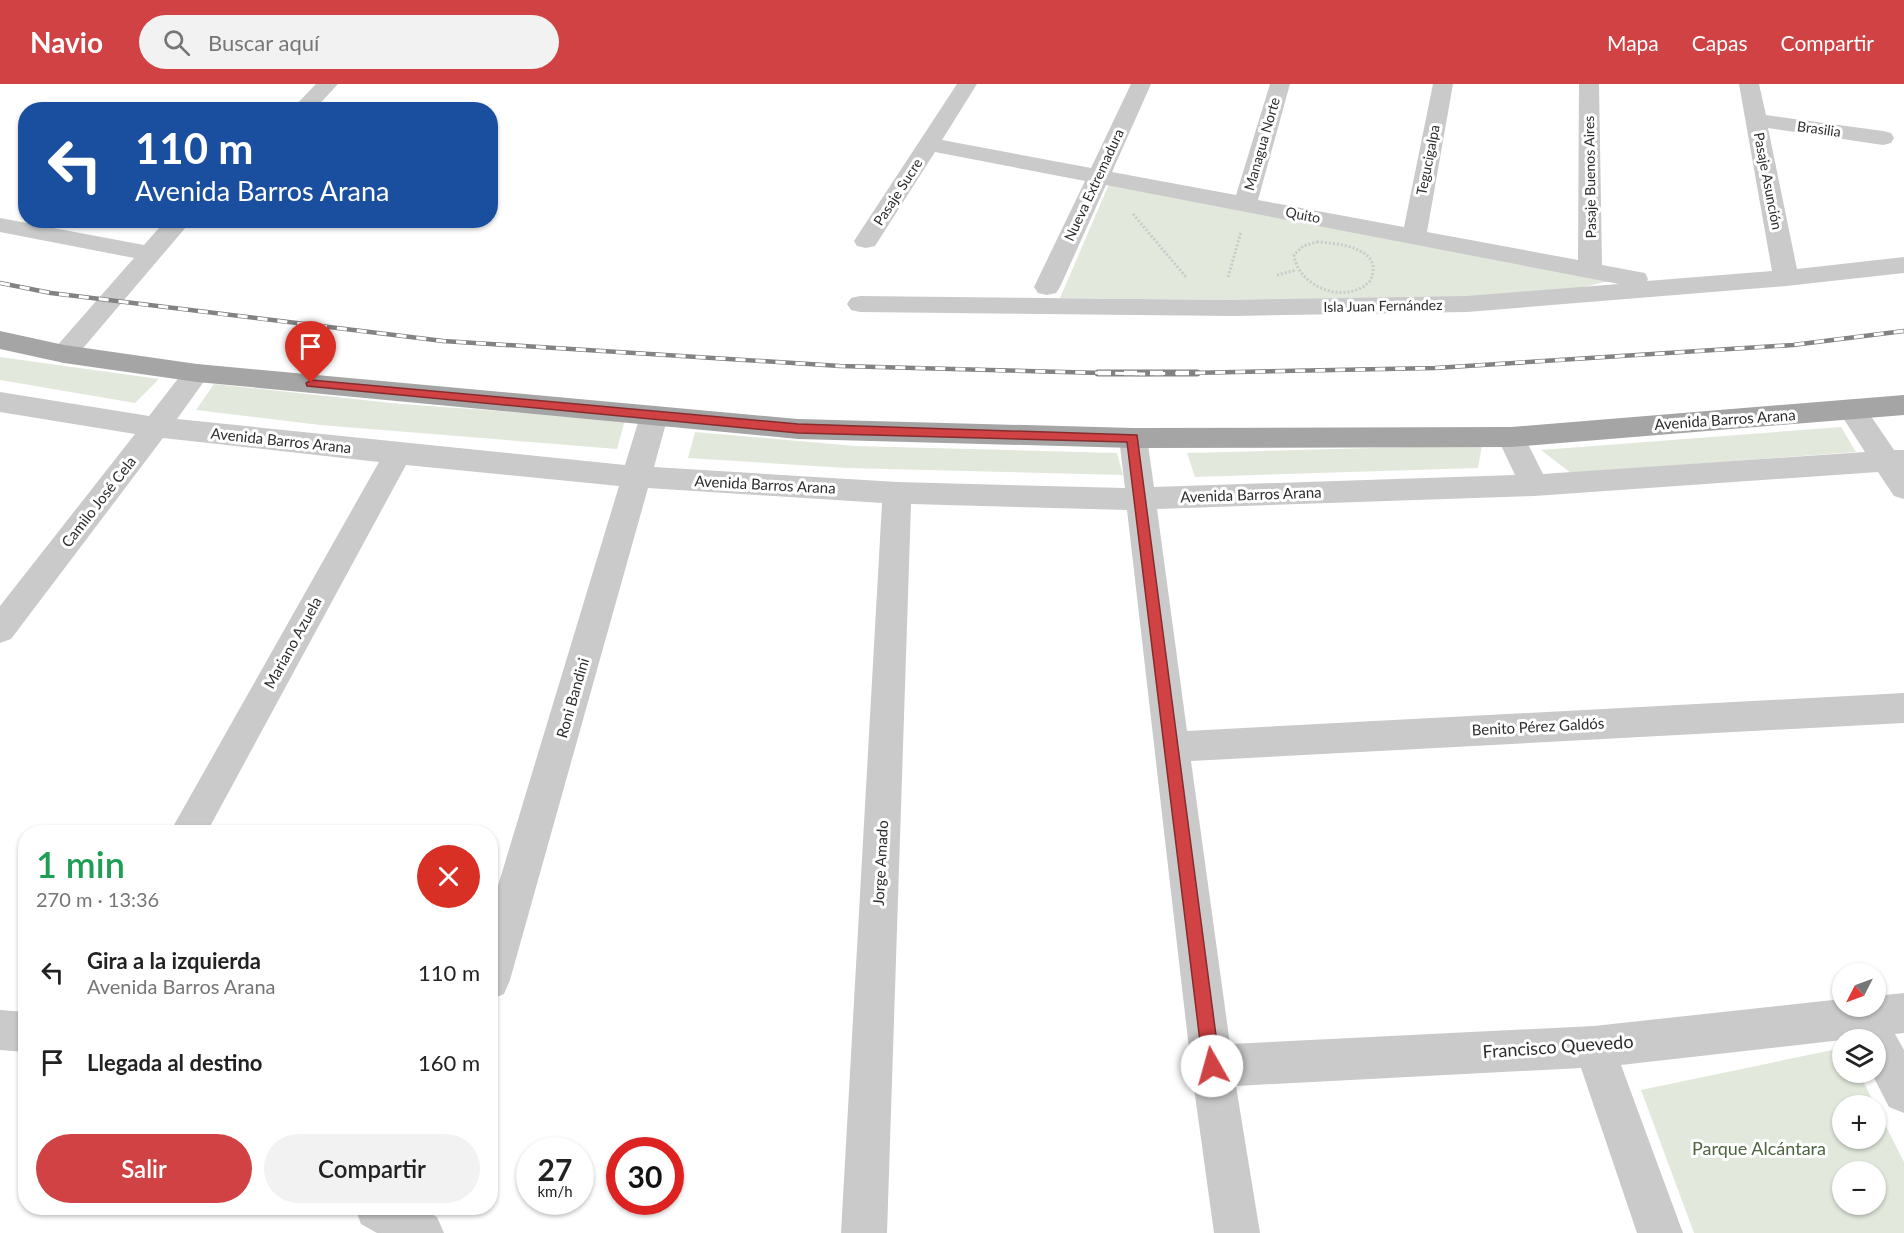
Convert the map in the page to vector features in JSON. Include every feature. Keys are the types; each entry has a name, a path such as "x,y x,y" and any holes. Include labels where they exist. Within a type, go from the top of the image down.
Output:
{"main road":[{"name":"Avenida Barros Arana","path":"0,340 64,354 197,373 798,429 1133,438 1511,436 1904,405"}],"street":[{"path":"309,102 328,84"},
{"name":"Pasaje Sucre","path":"866,242 967,84"},
{"name":"Nueva Extremadura","path":"1047,287 1140,84"},
{"name":"Managua Norte","path":"1245,204 1280,84"},
{"name":"Tegucigalpa","path":"1414,236 1443,84"},
{"name":"Pasaje Buenos Aires","path":"1589,84 1590,270"},
{"name":"Pasaje Asunción","path":"1749,84 1786,278"},
{"name":"Brasilia","path":"1756,120 1883,138"},
{"name":"Quito","path":"930,144 1676,286"},
{"path":"0,225 150,254"},
{"path":"64,354 173,228"},
{"name":"Isla Juan Fernández","path":"860,304 1220,308 1467,304 1904,266"},
{"name":"Camilo José Cela","path":"0,630 197,373"},
{"name":"Avenida Barros Arana","path":"0,402 156,427 398,454 637,477 897,493 1140,499 1534,485 1895,461"},
{"path":"1852,410 1895,461 1904,488"},
{"name":"Roni Bandini","path":"498,953 654,416"},
{"path":"1511,436 1534,485"},
{"path":"1133,438 1212,1066 1237,1233"},
{"name":"Mariano Azuela","path":"192,825 398,454"},
{"name":"Jorge Amado","path":"864,1233 897,493"},
{"name":"Benito Pérez Galdós","path":"1172,747 1904,708"},
{"name":"Francisco Quevedo","path":"1212,1066 1594,1047 1904,1013"},
{"path":"1864,1018 1904,1092"},
{"path":"0,1030 18,1031"},
{"path":"1594,1047 1659,1233"},
{"path":"396,1215 421,1224"}],"path":[{"path":"1098,176 1109,184 1204,300 1220,308 1248,211 1245,204"},
{"path":"1317,242 1335,242 1352,246 1366,255 1374,266 1373,277 1365,285 1351,290 1332,290 1314,285 1300,276 1293,265 1294,255 1303,246 1317,242"}],"green space":[{"path":"1109,184 1609,281 1563,292 1399,302 1060,298"},
{"path":"0,357 159,379 135,403 0,380"},
{"path":"214,384 401,404 625,420 617,449 320,425 196,410"},
{"path":"1841,427 1856,452 1571,473 1541,450"},
{"path":"695,432 855,446 1117,453 1123,475 846,468 688,458"},
{"path":"1482,445 1478,468 1195,477 1187,453"},
{"name":"Parque Alcántara","path":"1832,1050 1832,1083 1864,1083 1870,1095 1832,1095 1832,1149 1886,1149 1886,1126 1904,1162 1904,1233 1694,1233 1641,1090"}],"railway":[{"path":"0,283 51,293 443,341 840,366 1103,373"},
{"path":"1190,373 1435,368 1793,345 1904,331"},
{"path":"1098,373 1103,373"},
{"path":"1103,373 1190,373"},
{"path":"1103,373 1190,373"},
{"path":"1190,373 1197,373"}],"route":[{"path":"311,383 798,429 1133,438 1212,1066"}]}
